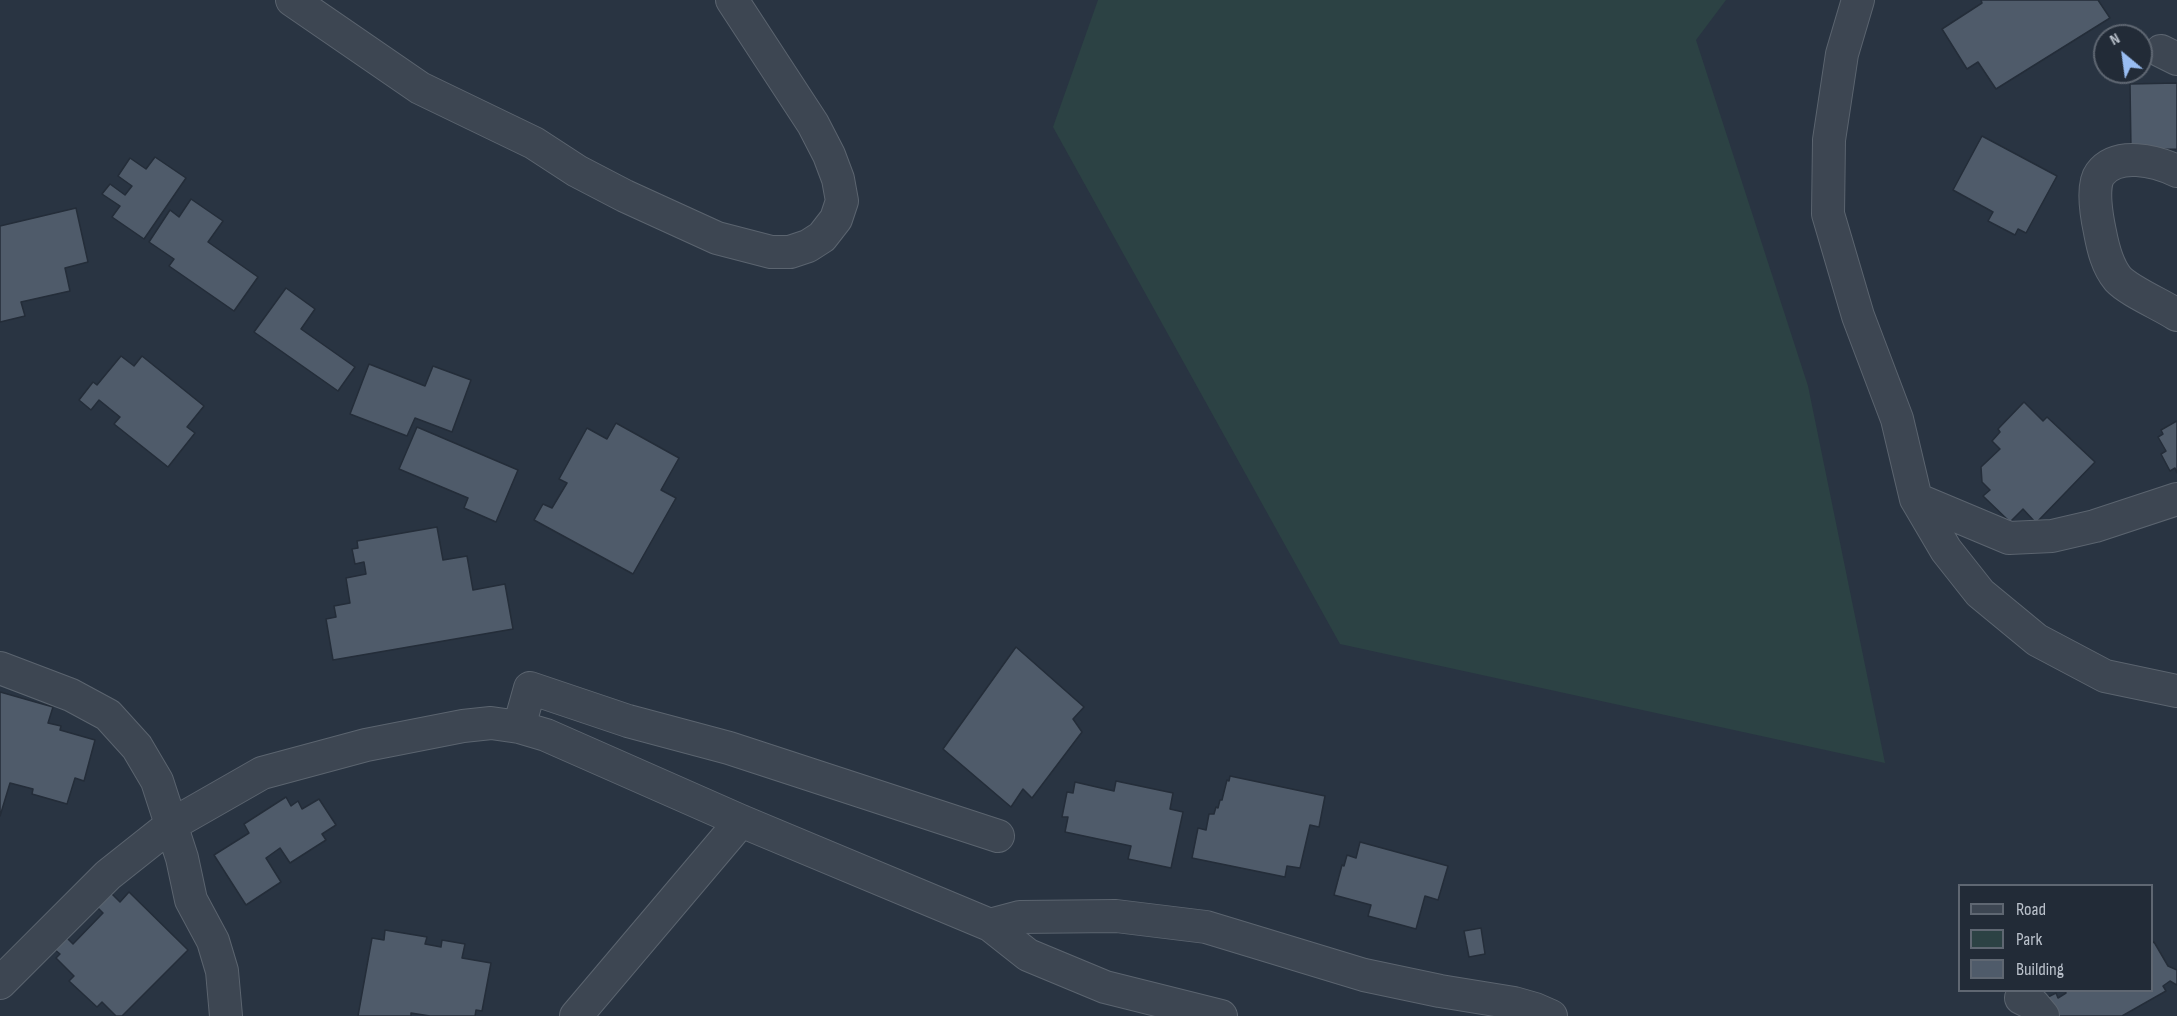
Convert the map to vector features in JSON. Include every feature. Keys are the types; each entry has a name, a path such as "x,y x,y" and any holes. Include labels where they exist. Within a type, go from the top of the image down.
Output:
{"street":[{"path":"292,0 420,88 534,143 577,171 625,196 717,238 771,252 790,252 808,246 822,237 836,219 842,201 838,179 813,124 732,0"},
{"path":"1858,0 1842,54 1829,140 1828,214 1858,316 1897,418 1916,500 1946,550 1980,593 2037,640 2105,676 2177,691"},
{"path":"2177,171 2157,162 2134,160 2114,164 2099,174 2095,194 2105,256 2119,279 2177,315"},
{"path":"1916,500 2009,538 2052,536 2095,526 2177,499"},
{"path":"0,668 71,695 108,715 137,747 157,782 182,858 191,900 213,941 222,971 226,1016"},
{"path":"519,727 530,688 628,721 729,748 998,836"},
{"path":"0,983 108,875 171,825 262,773 366,745 463,726 491,723 519,727 546,735 741,821 990,925 1028,955 1105,987 1221,1016"},
{"path":"576,1016 741,821"},
{"path":"990,925 1020,917 1116,916 1206,927 1364,975 1514,1003 1551,1016"}],"green space":[{"path":"1098,0 1726,0 1696,40 1808,386 1885,763 1340,644 1053,127"}],"building":[{"path":"1981,0 2098,0 2110,18 2100,24 2093,24 2093,29 1996,89 1978,62 1967,69 1942,29 1982,3"},
{"path":"2177,83 2177,149 2131,150 2130,84"},
{"path":"1982,136 2057,176 2026,233 2018,229 2015,235 1988,221 1993,212 1953,190"},
{"path":"155,157 186,178 144,239 112,217 120,206 102,194 110,184 125,195 132,186 118,176 130,158 146,169"},
{"path":"191,199 223,221 208,242 258,277 234,311 169,266 174,259 149,242 170,210 179,217"},
{"path":"76,208 88,262 65,268 70,291 21,302 25,316 0,322 0,226"},
{"path":"286,288 315,309 301,329 355,367 338,391 254,332"},
{"path":"121,356 134,366 142,356 204,406 187,427 195,433 168,467 114,424 120,417 99,400 91,410 79,400 93,382 97,385"},
{"path":"369,364 425,386 433,366 471,380 452,432 415,418 407,436 350,414"},
{"path":"2024,402 2043,421 2047,417 2095,462 2036,523 2023,509 2010,522 1983,496 1990,490 1982,482 1981,467 2000,449 1992,441 2000,432 1998,429"},
{"path":"2177,421 2177,473 2175,468 2170,471 2161,454 2166,451 2158,437 2163,434 2161,430"},
{"path":"616,423 679,458 661,490 676,498 633,574 534,520 543,504 552,508 567,483 559,479 587,428 607,439"},
{"path":"417,427 518,470 496,522 464,508 468,498 399,469"},
{"path":"437,527 443,560 467,556 473,590 505,584 513,629 333,660 326,619 336,617 334,606 350,603 346,578 366,574 364,562 355,564 352,549 358,548 357,541"},
{"path":"1016,647 1084,707 1073,719 1082,732 1032,798 1023,789 1011,807 943,749"},
{"path":"0,692 53,707 48,723 61,726 60,730 95,740 84,781 75,778 67,804 32,794 33,789 10,783 0,816"},
{"path":"1230,776 1325,796 1319,827 1310,825 1300,868 1287,866 1285,877 1192,858 1198,828 1206,830 1209,814 1214,814 1216,807 1218,808"},
{"path":"1116,781 1173,793 1170,809 1183,812 1171,868 1128,859 1131,846 1065,832 1068,817 1062,817 1067,792 1073,793 1075,782 1114,791"},
{"path":"286,797 291,806 298,801 302,809 319,799 336,825 322,834 326,840 290,863 280,848 266,858 281,882 246,905 214,855 249,833 244,824"},
{"path":"1360,842 1448,866 1438,900 1425,896 1416,929 1368,916 1371,905 1334,895 1342,865 1344,866 1347,855 1356,858"},
{"path":"129,892 188,950 122,1016 116,1016 102,1002 97,1007 69,981 74,976 56,958 60,954 54,949 66,937 73,944 103,913 97,907 111,893 120,902"},
{"path":"1481,928 1485,954 1469,957 1464,931"},
{"path":"385,930 427,937 425,944 441,947 442,940 465,944 462,958 491,963 482,1011 476,1010 475,1016 430,1016 411,1013 411,1016 358,1016 372,938 384,940"},
{"path":"2153,942 2168,966 2177,970 2177,985 2170,981 2163,986 2166,991 2122,1016 2053,1016 2046,998 2056,993 2058,998 2066,992 2153,992"}]}
